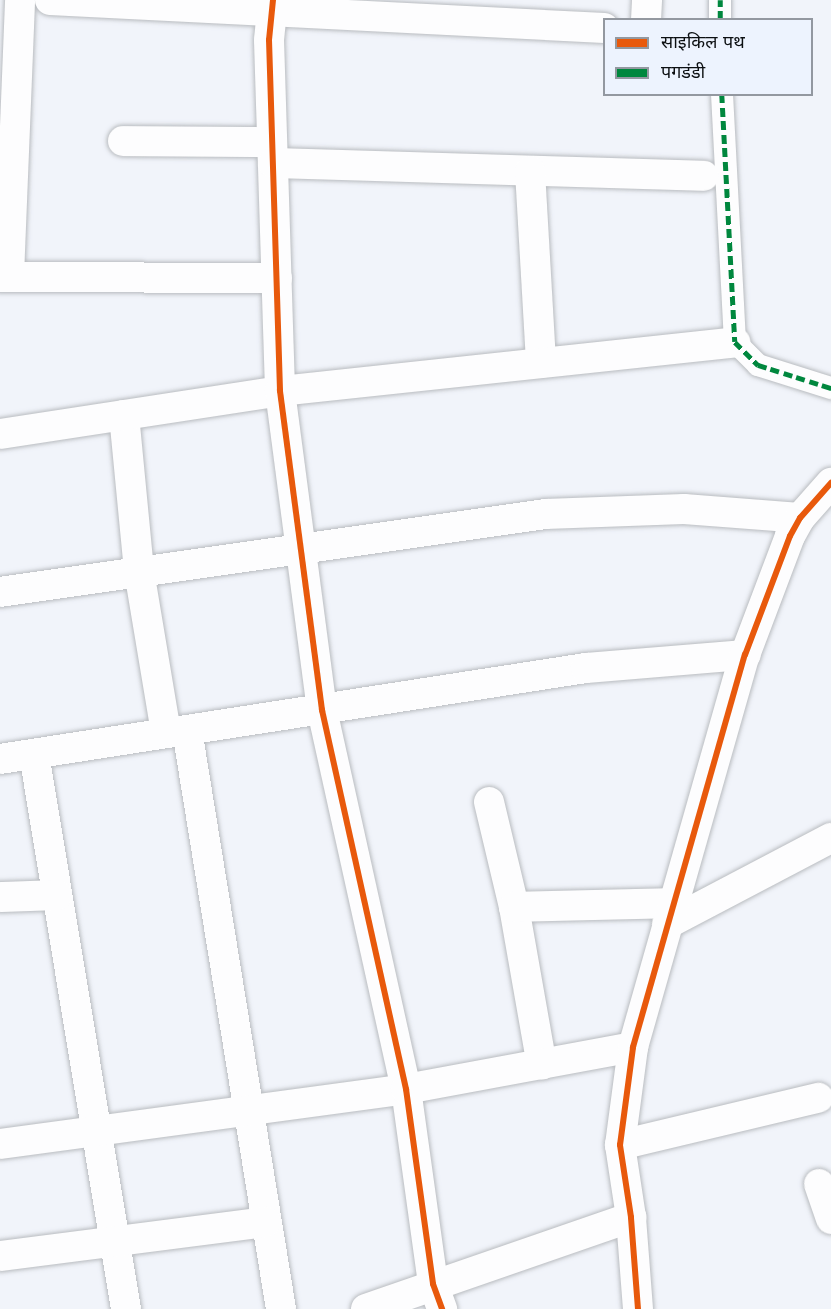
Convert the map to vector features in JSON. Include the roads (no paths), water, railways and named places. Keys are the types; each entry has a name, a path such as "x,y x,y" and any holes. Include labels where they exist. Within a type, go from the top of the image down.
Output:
{"street":[{"path":"20,0 5,277 276,278"},
{"path":"50,0 492,10 603,28"},
{"path":"646,0 646,18"},
{"path":"720,0 720,18"},
{"path":"272,6 272,153 280,391 322,710 406,1089 437,1297"},
{"path":"722,96 735,342 758,365 831,388"},
{"path":"123,141 530,171 704,176"},
{"path":"530,171 541,363"},
{"path":"0,434 280,391 735,342"},
{"path":"124,415 139,571 176,732 248,1110 281,1309"},
{"path":"637,1308 631,1217 620,1145 633,1047 745,655 800,518 831,483"},
{"path":"0,592 300,547 545,514 684,509 800,518"},
{"path":"0,759 586,669 745,655"},
{"path":"34,754 126,1309"},
{"path":"489,801 514,907 542,1065"},
{"path":"514,907 671,914 831,838"},
{"path":"0,897 57,895"},
{"path":"0,1144 406,1089 633,1047"},
{"path":"620,1145 818,1098"},
{"path":"819,1184 831,1219"},
{"path":"366,1309 437,1297 631,1217"},
{"path":"0,1256 266,1222"}]}
